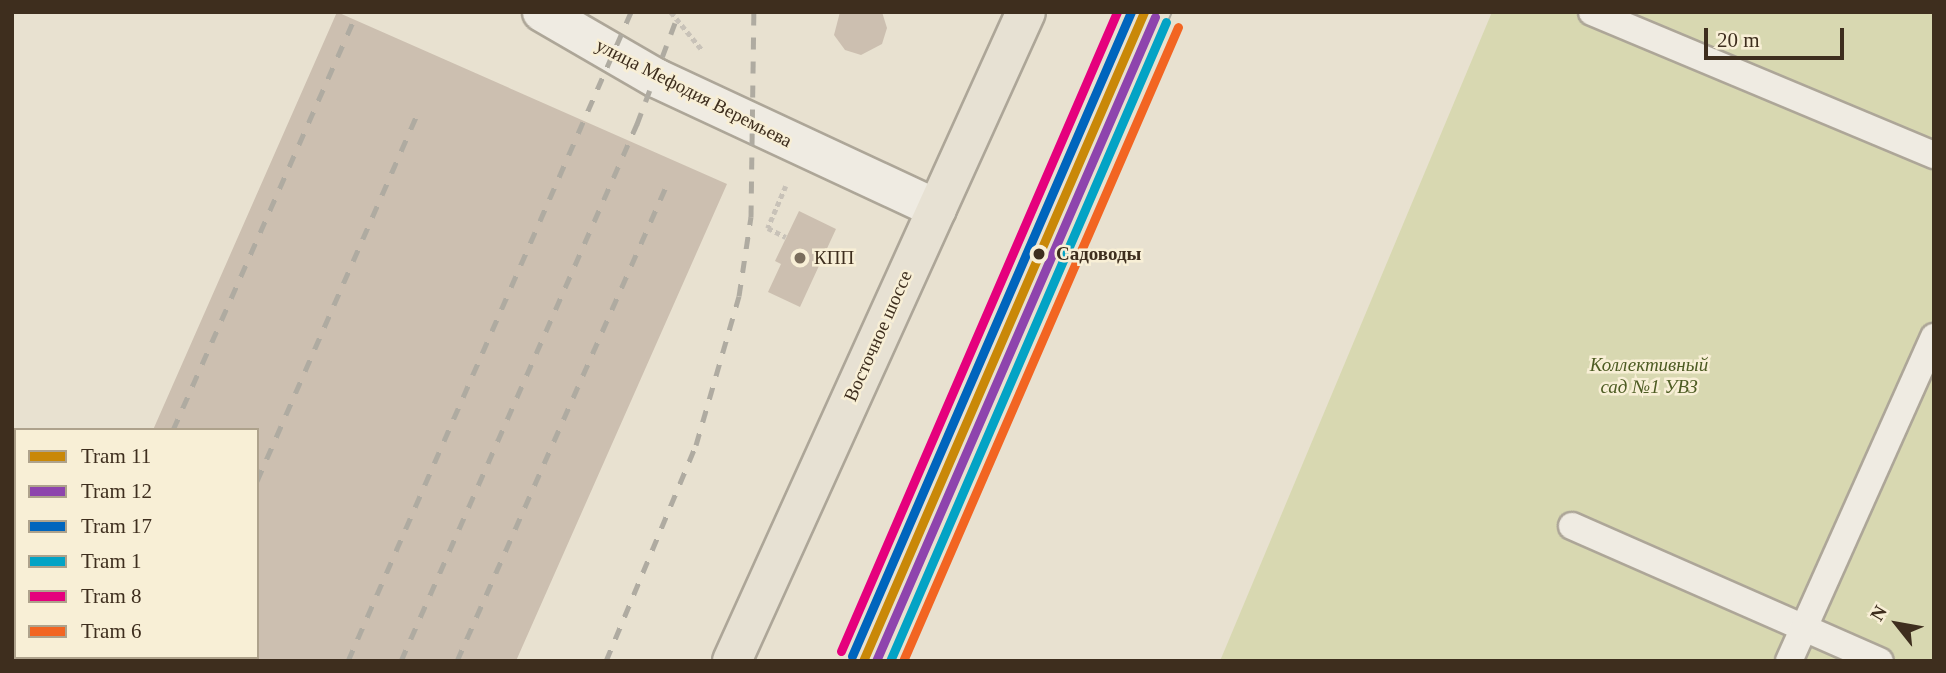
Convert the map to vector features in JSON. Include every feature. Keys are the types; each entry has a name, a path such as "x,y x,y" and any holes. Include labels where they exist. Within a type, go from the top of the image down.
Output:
{"main road":[{"name":"Восточное шоссе","path":"732,661 1026,12"}],"street":[{"name":"улица Мефодия Веремьева","path":"542,12 656,78 937,208"}],"lane":[{"path":"1592,12 1934,155"},
{"path":"1789,661 1934,337"},
{"path":"1572,526 1880,661"}],"green space":[{"name":"Коллективный сад №1 УВЗ","path":"1492,12 1934,12 1934,661 1220,661"}],"building":[{"path":"337,12 727,184 516,661 51,661 259,659 259,428 154,428"},
{"path":"840,12 882,12 887,28 882,44 861,55 845,50 834,35"},
{"name":"КПП","path":"799,211 836,229 800,307 768,292 781,264 775,261"}],"tram line":[{"name":"8","path":"841,651 1117,12"},
{"name":"17","path":"852,656 1131,12"},
{"name":"11","path":"863,661 1144,12"},
{"path":"890,661 1172,12"},
{"name":"12","path":"876,661 1155,17"},
{"name":"1","path":"890,661 1166,22"},
{"name":"6","path":"903,661 1178,27"}],"railway":[{"path":"174,428 357,12"},
{"path":"348,661 631,12"},
{"path":"401,661 637,124 679,12"},
{"path":"606,661 696,445 739,296 751,217 754,12"},
{"path":"259,476 419,110"},
{"path":"457,661 665,189"}],"place":[{"name":"Садоводы","path":"1039,254"},
{"name":"КПП","path":"800,258"}]}
